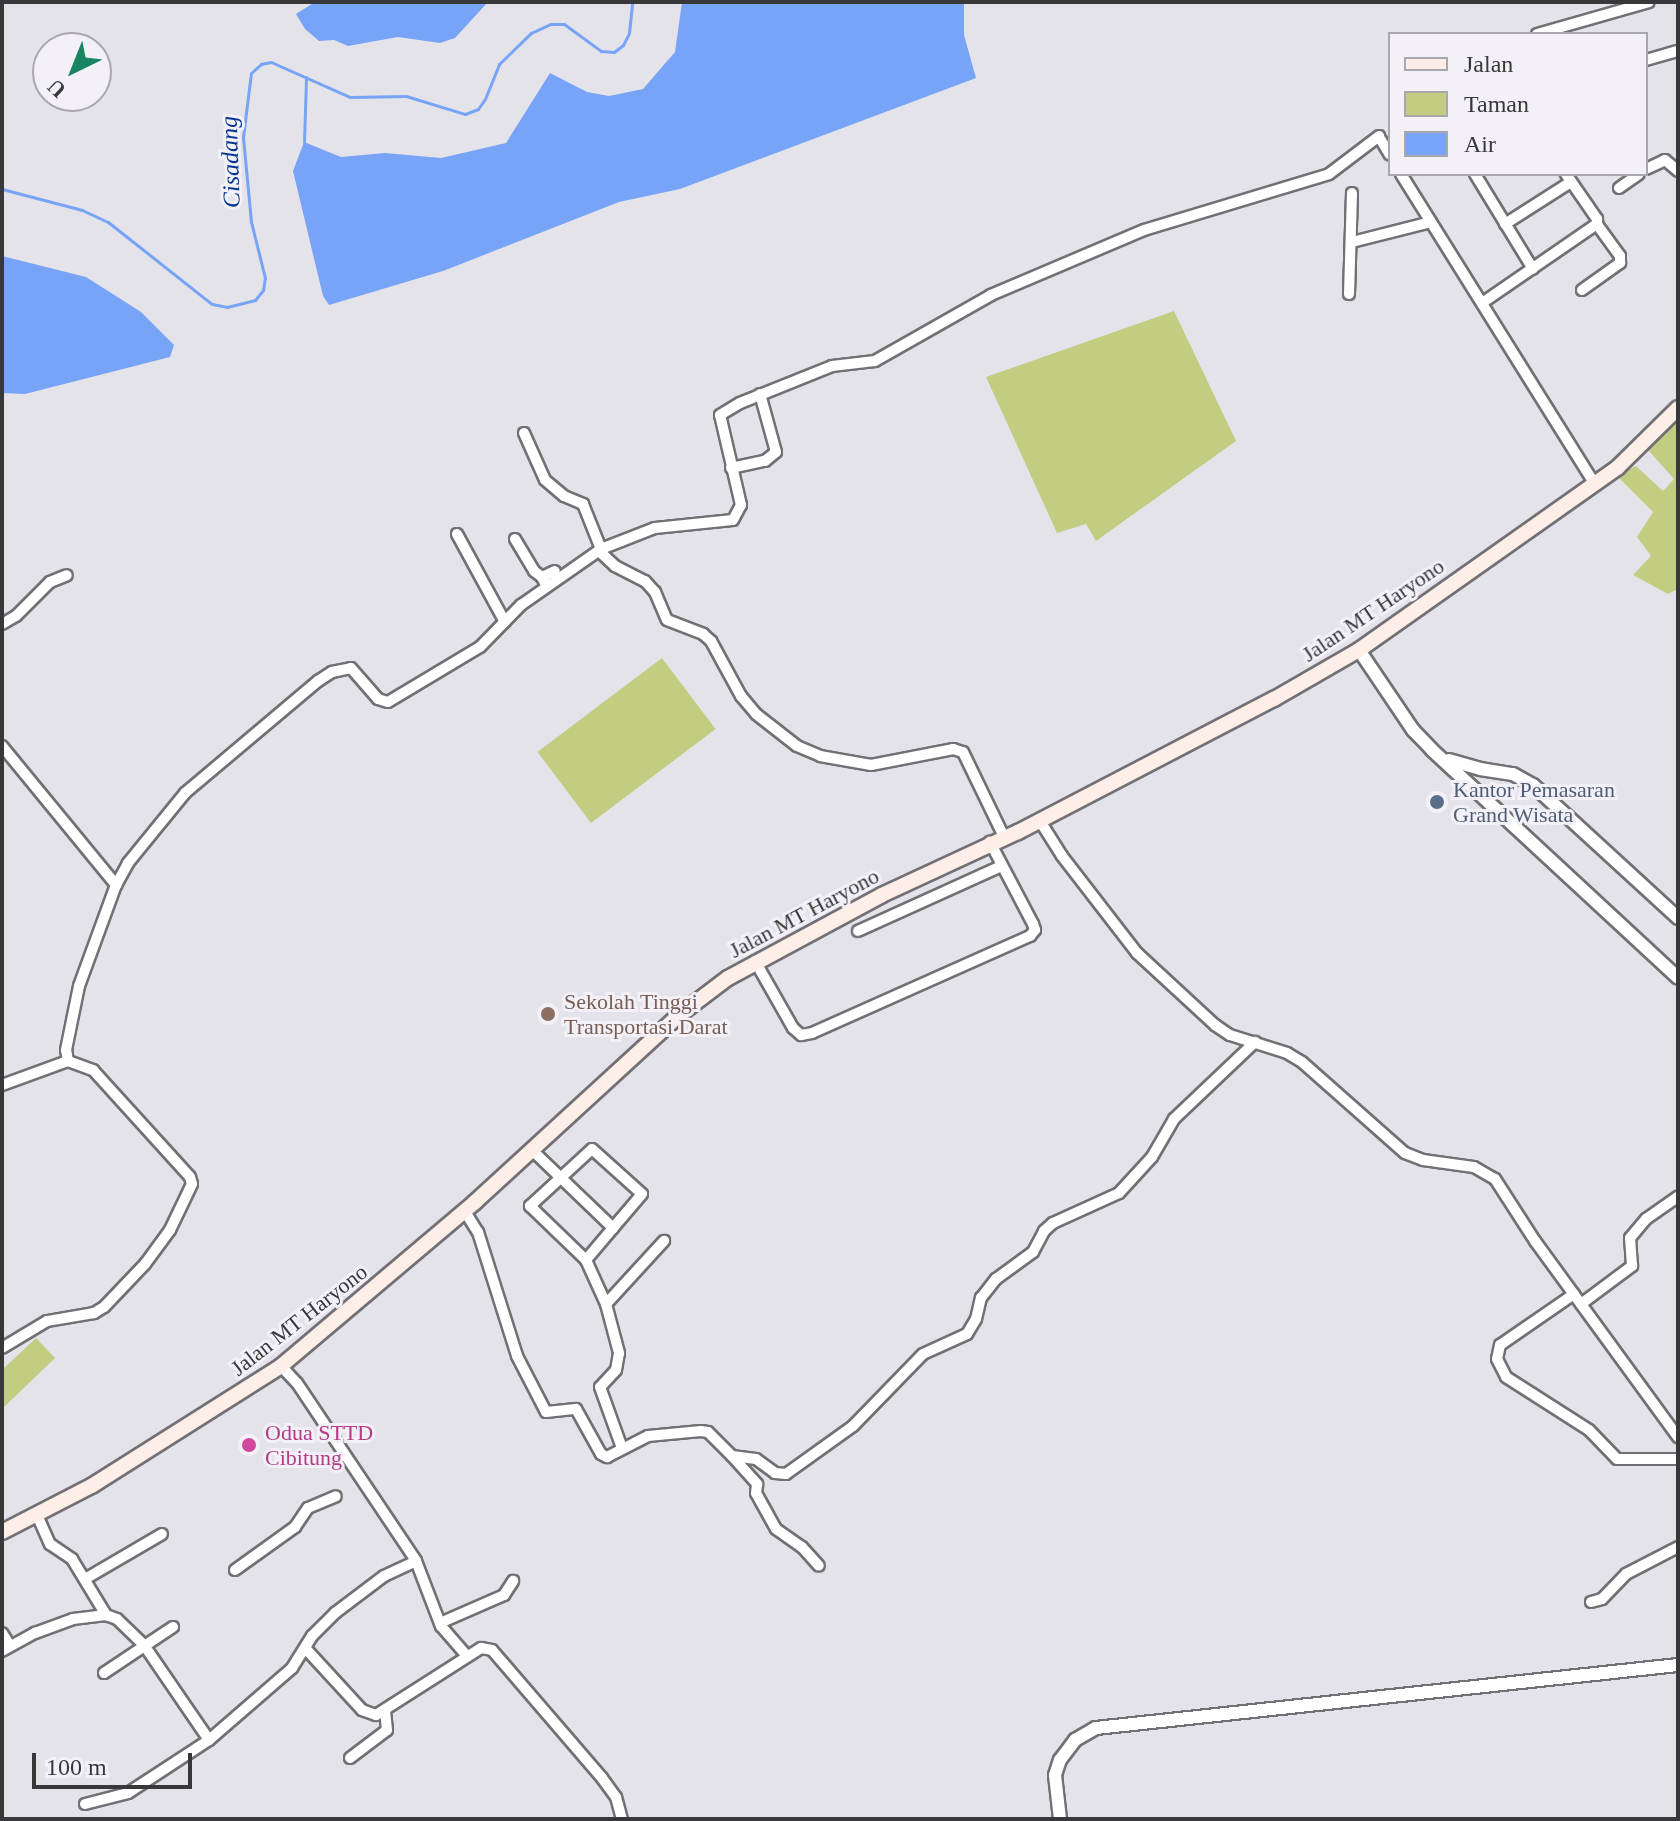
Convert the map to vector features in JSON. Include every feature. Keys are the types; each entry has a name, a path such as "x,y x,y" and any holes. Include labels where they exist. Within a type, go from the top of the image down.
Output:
{"main road":[{"name":"Jalan MT Haryono","path":"4,1527 37,1515 152,1450 281,1366 378,1287 533,1151 679,1015 755,961 1040,821 1274,699 1359,650 1595,484 1636,452 1678,408"}],"street":[{"path":"1544,32 1649,2"},
{"path":"1648,59 1678,51"},
{"path":"68,1061 66,1050 79,986 116,885 128,863 185,793 318,681 332,672 351,668 378,699 388,702 480,647 521,605 600,550 655,528 733,520 741,505 720,415 760,394 832,366 875,361 991,295 1144,230 1329,174 1380,138 1388,152"},
{"path":"1648,168 1662,160 1678,171"},
{"path":"1402,176 1595,484"},
{"path":"1476,176 1533,269"},
{"path":"1619,188 1636,176"},
{"path":"1505,224 1569,178 1620,256 1620,263 1582,290"},
{"path":"1349,294 1352,193"},
{"path":"1352,242 1431,222"},
{"path":"1482,303 1597,224"},
{"path":"731,468 765,461 776,452 760,394"},
{"path":"524,433 545,480 564,496 583,504 600,550 615,566 645,581 655,592 667,620 703,634 711,641 741,696 756,714 797,746 820,756 871,765 953,749 963,752 997,840 1001,866 1035,930 1030,936 812,1033 801,1035 793,1028 755,961"},
{"path":"457,534 505,622"},
{"path":"515,539 547,589"},
{"path":"542,577 555,571"},
{"path":"2,624 26,607 50,582 67,575"},
{"path":"1359,650 1413,730 1432,750 1678,978"},
{"path":"2,746 116,885"},
{"path":"1432,750 1457,764 1513,774 1533,785 1678,918"},
{"path":"1040,821 1062,856 1137,953 1215,1025 1230,1035 1302,1062 1405,1153 1423,1160 1474,1167 1495,1179 1678,1437"},
{"path":"858,931 1001,866"},
{"path":"732,1456 756,1459 775,1473 786,1474 853,1426 923,1354 967,1334 987,1289 1033,1252 1044,1231 1053,1223 1119,1193 1152,1157 1174,1119 1255,1042"},
{"path":"2,1085 68,1061 100,1075 190,1177 192,1184 170,1230 145,1264 104,1307 94,1313 47,1321 2,1348"},
{"path":"586,1260 641,1192 592,1149 531,1208 586,1260 606,1304 619,1363 600,1387 622,1448"},
{"path":"533,1151 613,1228"},
{"path":"1581,1304 1632,1266 1630,1238 1646,1219 1678,1197"},
{"path":"464,1210 478,1232 517,1356 541,1406 551,1414 576,1409 601,1454 607,1457 648,1436 708,1432 757,1484 756,1493 776,1529 802,1547 819,1566"},
{"path":"606,1304 664,1241"},
{"path":"1574,1294 1500,1345 1497,1359 1506,1377 1589,1430 1617,1459 1678,1459"},
{"path":"281,1366 297,1383 416,1561 440,1623 467,1656"},
{"path":"235,1570 295,1527 308,1508 336,1496"},
{"path":"37,1515 50,1544 72,1559 106,1615"},
{"path":"85,1579 162,1534"},
{"path":"1591,1602 1602,1599 1626,1574 1678,1547"},
{"path":"85,1804 128,1793 209,1740 267,1692 335,1613 384,1576 416,1561"},
{"path":"440,1623 504,1595 513,1581"},
{"path":"2,1633 6,1648 73,1619 106,1615 126,1624 144,1645 209,1740"},
{"path":"104,1673 173,1627"},
{"path":"306,1649 362,1710 376,1715 481,1648 492,1650 616,1797 622,1819"},
{"path":"1060,1819 1055,1775 1060,1760 1075,1740 1096,1728 1678,1665"},
{"path":"350,1758 387,1730 385,1712"}],"green space":[{"path":"1174,311 1236,441 1096,541 1086,524 1057,533 986,377"},
{"path":"1678,419 1678,589 1668,594 1633,575 1651,556 1637,537 1653,512 1617,476 1636,466 1663,491 1674,479 1648,450"},
{"path":"662,658 716,729 591,823 537,752"},
{"path":"36,1338 55,1358 2,1409 2,1370"}],"water":[{"path":"315,2 488,2 455,38 440,43 398,37 348,46 334,40 319,41 305,29 296,14"},
{"path":"682,2 964,2 964,35 976,78 680,189 619,202 443,271 329,305 323,296 293,171 304,142 341,157 385,153 441,158 506,143 550,73 587,92 609,96 643,89 675,52"},
{"path":"2,256 86,277 141,312 174,345 170,357 25,394 2,393"}],"waterway":[{"name":"Cisadang","path":"2,189 82,210 108,222 212,304 227,307 255,300 263,290 265,278 251,222 243,137 251,73 261,64 271,62 350,97 406,96 465,114 478,109 485,99 499,64 531,33 550,24 564,24 601,51 614,52 623,45 629,33 632,2"},
{"path":"304,142 306,77"}],"place":[{"name":"Kantor Pemasaran Grand Wisata","path":"1437,802"},
{"name":"Sekolah Tinggi Transportasi Darat","path":"548,1014"},
{"name":"Odua STTD Cibitung","path":"249,1445"}]}
